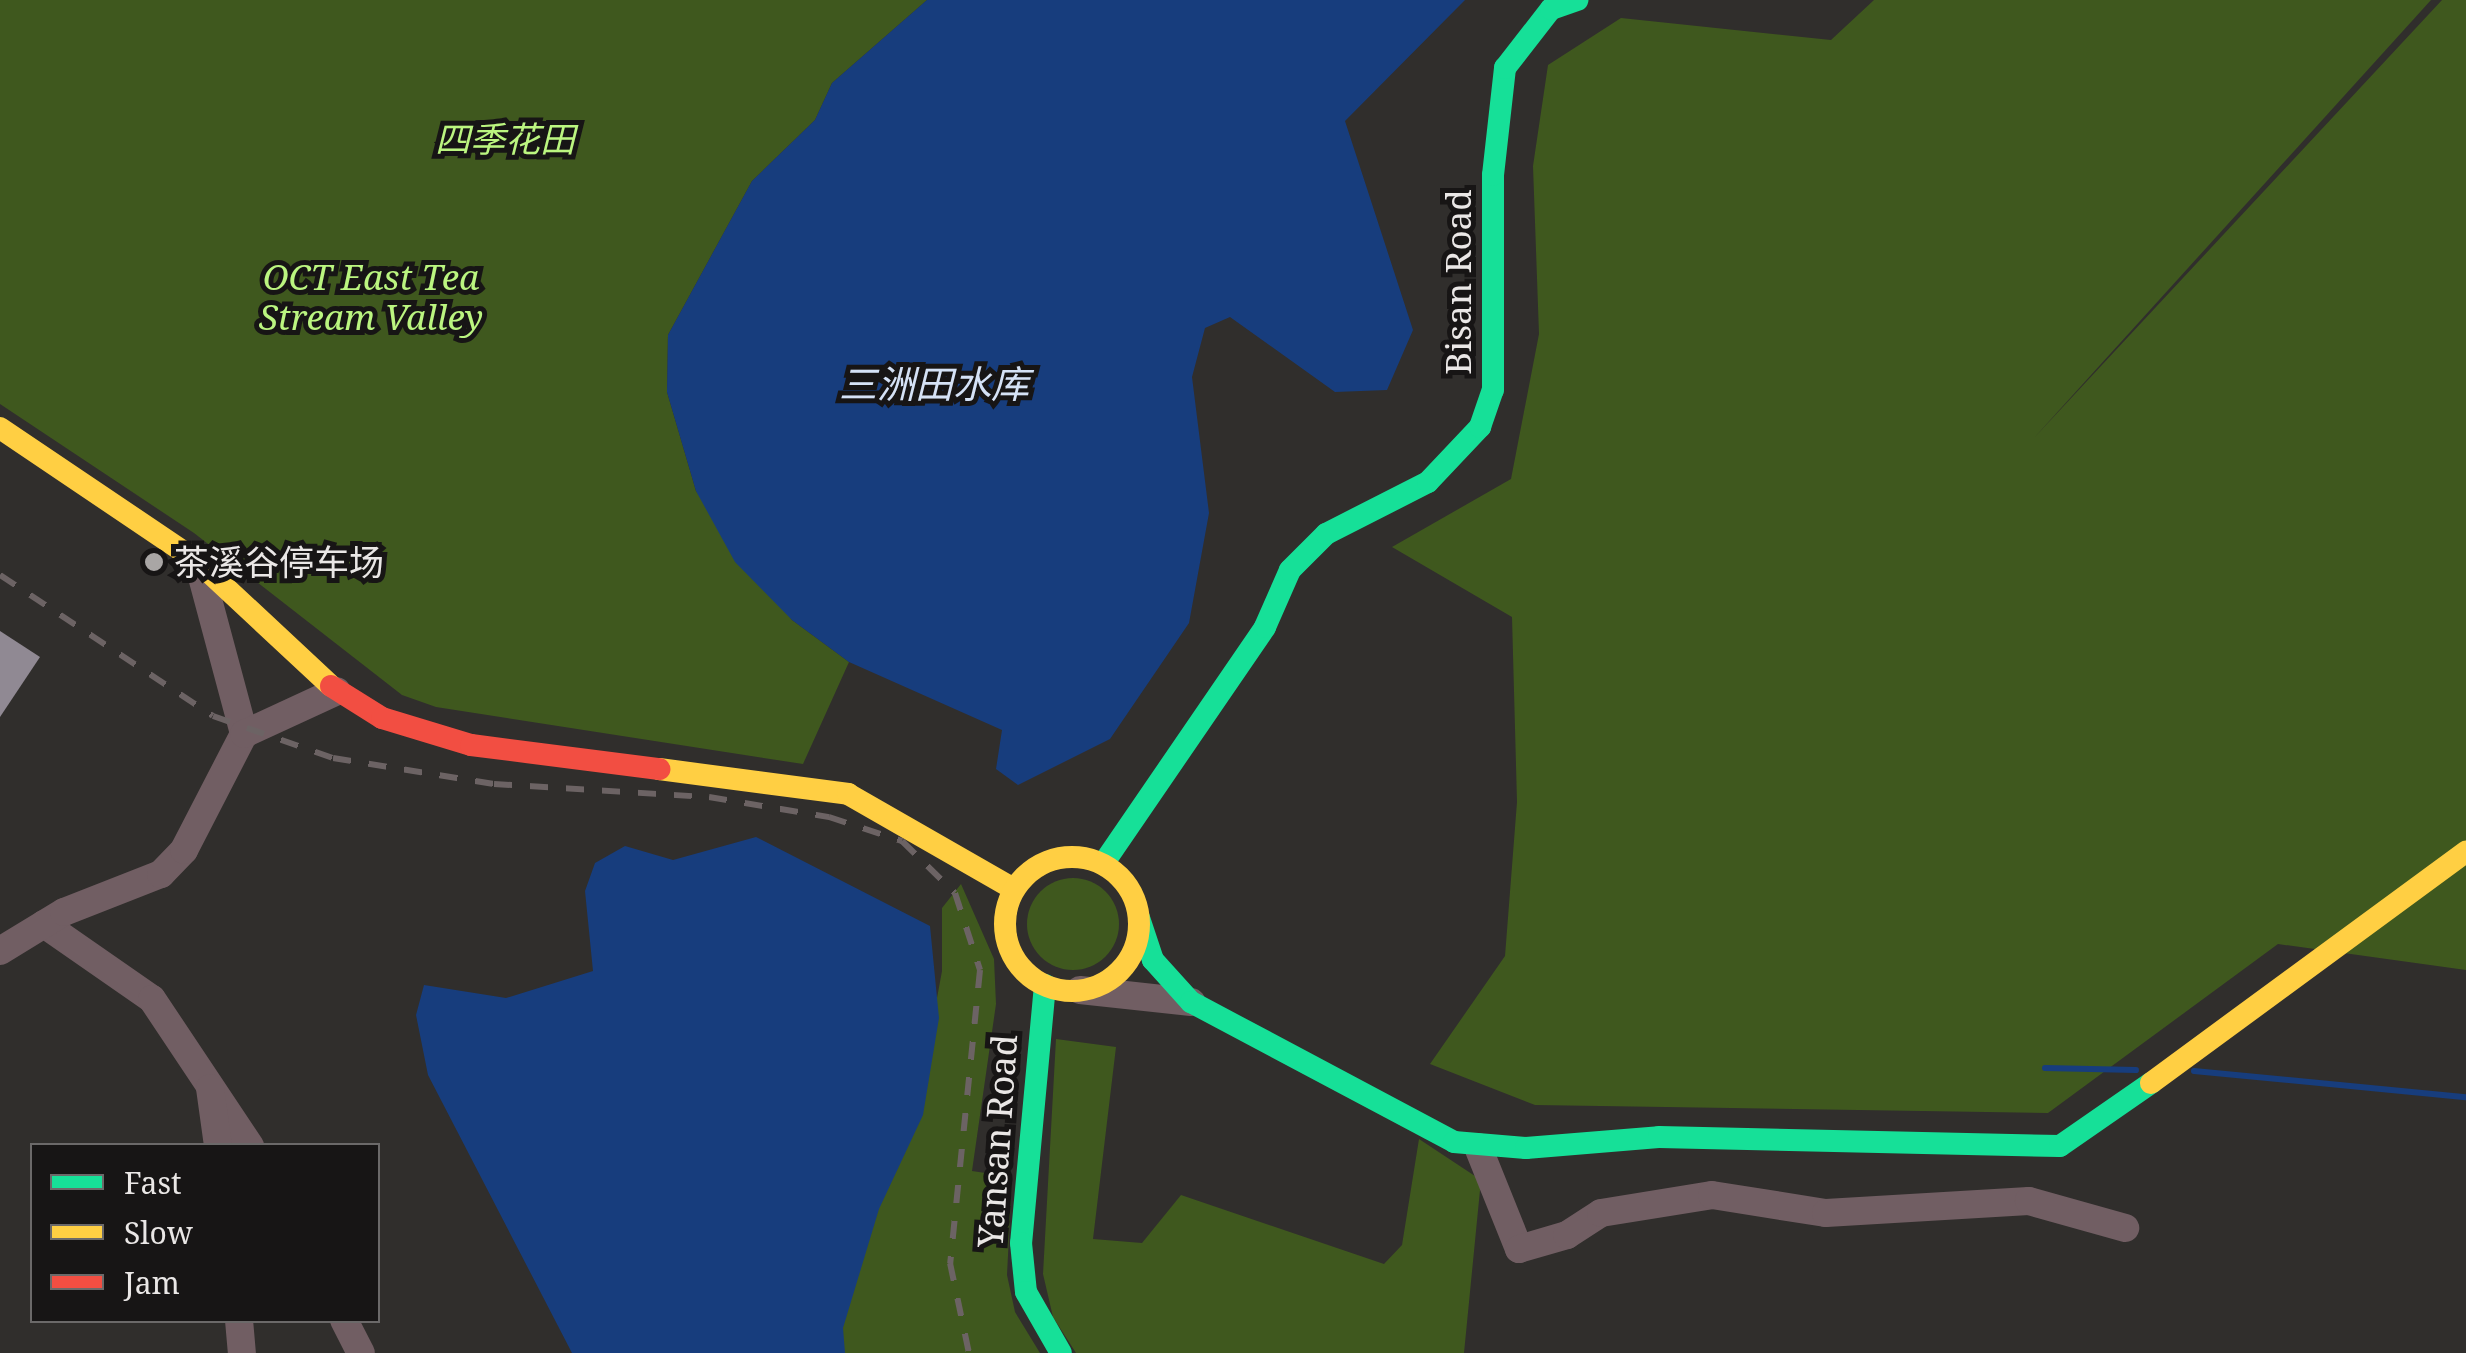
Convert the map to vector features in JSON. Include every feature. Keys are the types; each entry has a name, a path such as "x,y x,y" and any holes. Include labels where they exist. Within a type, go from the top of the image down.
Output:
{"main road":[{"name":"Bisan Road","path":"1103,864 1265,627 1290,570 1326,534 1428,482 1480,427 1494,390 1493,175 1505,68 1552,10 1577,0"},
{"path":"0,428 197,561 337,692 443,740 848,794 936,838 1014,889"},
{"path":"1139,918 1125,965 1080,990 1045,985 1019,965 1006,936 1014,889 1054,859 1103,864 1128,887 1139,918 1153,960 1191,1002 1388,1112 1478,1148 1659,1137 2060,1146 2300,980 2466,852"},
{"name":"Yansan Road","path":"1045,985 1021,1243 1026,1292 1062,1353"}],"street":[{"path":"197,561 244,734"},
{"path":"0,951 44,924 161,874 184,850 244,734 337,692"},
{"path":"44,924 152,999 248,1143"},
{"path":"1080,990 1191,1002"},
{"path":"209,1080 218,1143"},
{"path":"1478,1148 1519,1249 1567,1235 1601,1213 1712,1194 1826,1213 2028,1201 2124,1228"},
{"path":"239,1323 242,1353"},
{"path":"346,1323 361,1353"}],"green space":[{"name":"OCT East Tea Stream Valley","path":"0,0 927,0 832,83 815,120 752,181 668,335 667,392 696,491 792,620 849,662 803,764 436,707 402,695 194,533 0,404"},
{"path":"1874,0 2431,0 2033,439 2442,0 2466,0 2466,970 2278,944 2048,1113 1535,1105 1430,1064 1505,956 1517,802 1512,617 1392,547 1511,479 1539,334 1533,166 1548,65 1621,18 1831,40"},
{"path":"1073,878 1091,881 1106,891 1116,906 1116,942 1106,957 1091,967 1073,970 1055,967 1040,957 1030,942 1027,924 1030,906 1040,891 1055,881"},
{"path":"961,884 994,959 996,1004 972,1171 1012,1177 1007,1275 1015,1312 1040,1353 839,1353 847,1296 920,1090 942,971 942,908"},
{"path":"1056,1039 1116,1047 1093,1239 1142,1243 1181,1195 1384,1264 1402,1245 1419,1139 1481,1180 1464,1353 1076,1353 1053,1317 1043,1274"}],"water":[{"name":"三洲田水库","path":"927,0 1465,0 1345,121 1413,330 1387,390 1335,392 1230,317 1205,328 1192,377 1209,513 1189,623 1110,739 1018,785 996,769 1002,730 849,662 792,620 735,562 696,491 667,392 668,335 752,181 815,120 832,83"},
{"path":"756,837 930,926 939,1018 923,1115 879,1209 843,1328 845,1353 572,1353 428,1075 416,1015 424,985 506,998 593,971 585,891 595,863 625,846 673,860"}],"building":[{"path":"0,631 40,657 0,717"}],"waterway":[{"path":"2045,1068 2136,1070"},
{"path":"2194,1071 2466,1097"}],"railway":[{"path":"0,575 213,716 333,758 494,784 709,797 829,817 902,841 955,893 980,970 950,1263 969,1353"}],"traffic: fast":[{"path":"1103,864 1265,627 1290,570 1326,534 1428,482 1480,427 1493,390 1493,175 1505,68 1551,9 1577,0"},
{"path":"1139,918 1153,960 1191,1002 1454,1142 1526,1148 1659,1137 2060,1146 2151,1083"},
{"path":"1045,985 1021,1243 1026,1292 1061,1353"}],"traffic: slow":[{"path":"0,428 197,561 331,686"},
{"path":"659,769 848,794 1014,889"},
{"path":"2151,1083 2466,852"},
{"path":"1072,857 1098,862 1119,877 1134,898 1139,924 1134,950 1119,971 1098,986 1072,991 1046,986 1025,971 1010,950 1005,924 1010,898 1025,877 1046,862 1072,857"}],"traffic: jam":[{"path":"331,686 382,718 471,745 659,769"}],"place":[{"name":"茶溪谷停车场","path":"154,562"}],"park label":[{"name":"四季花田","path":"505,139"}]}
